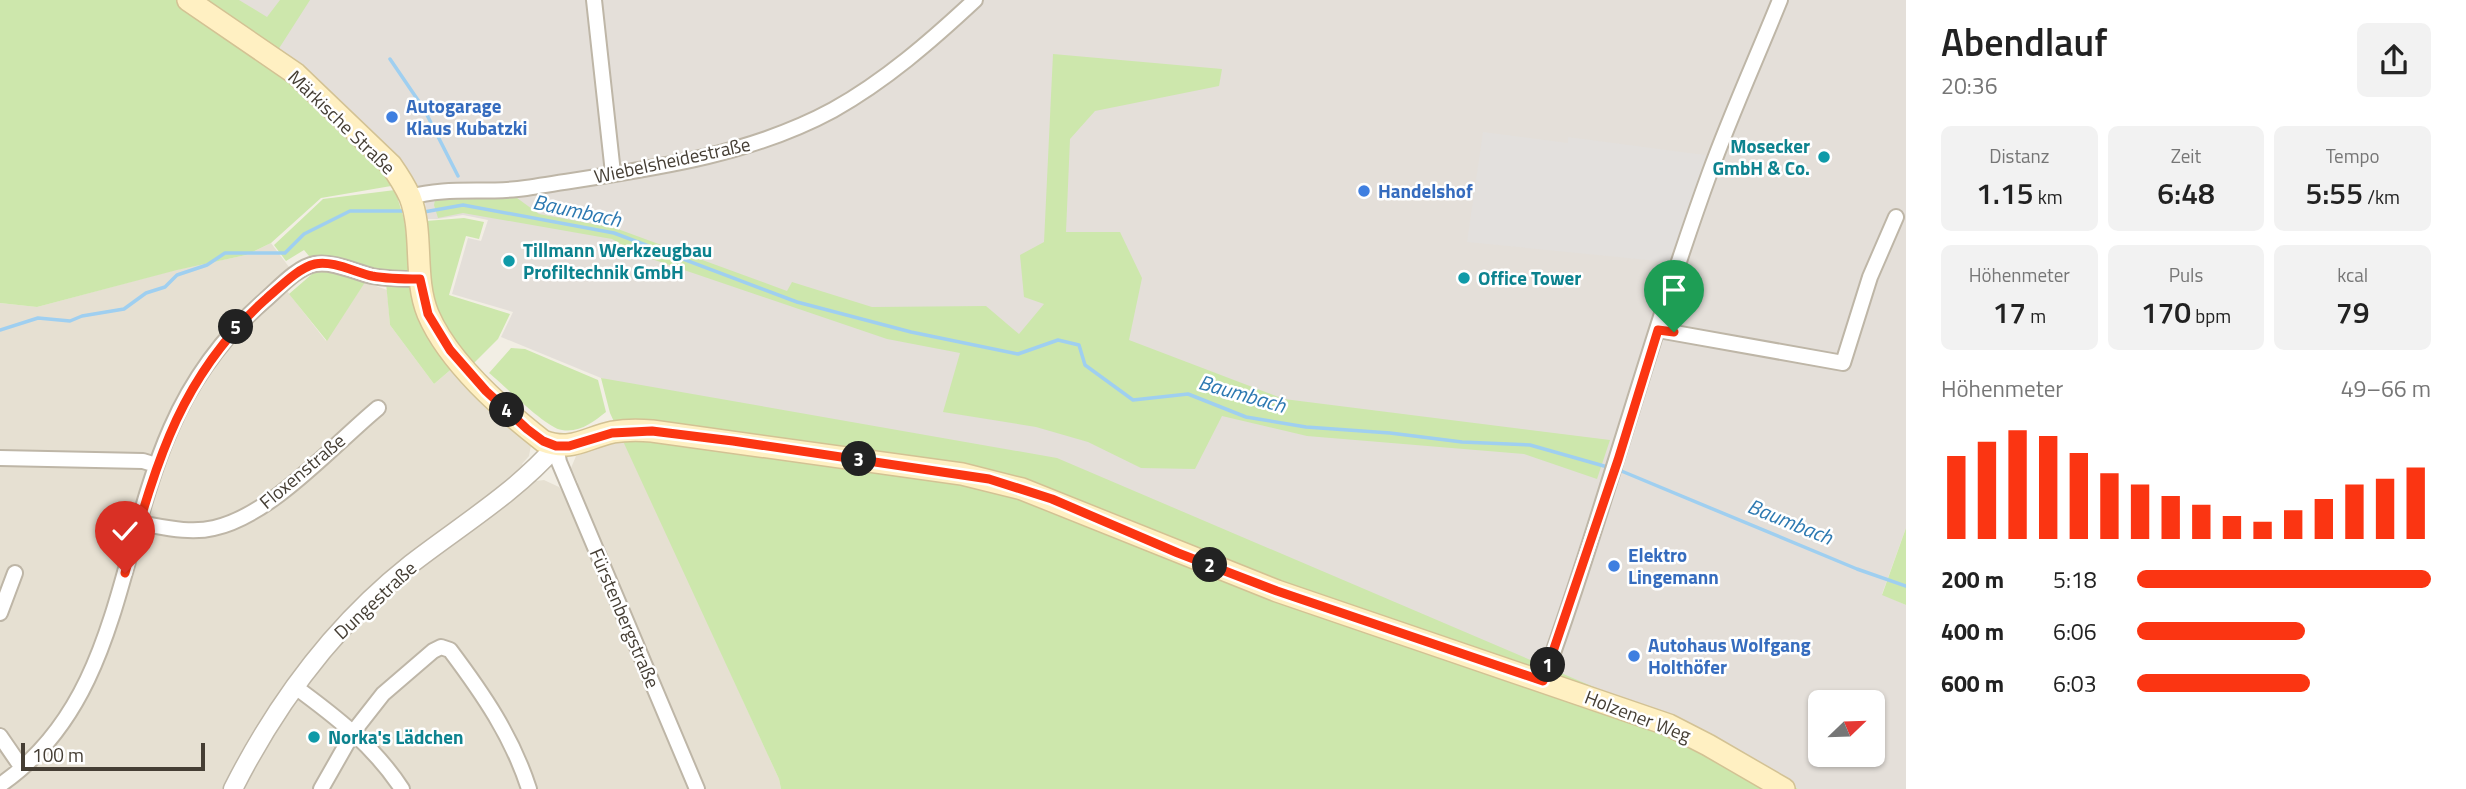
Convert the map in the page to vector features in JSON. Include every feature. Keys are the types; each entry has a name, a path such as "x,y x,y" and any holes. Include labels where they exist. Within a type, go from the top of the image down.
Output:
{"main road":[{"name":"Märkische Straße","path":"188,0 296,74 391,165 410,197 413,209 420,279 428,314 450,350 479,383 527,429 543,441 556,446"},
{"name":"Holzener Weg","path":"556,446 569,446 612,433 652,431 989,479 1052,499 1178,553 1277,591 1688,733 1784,789"}],"street":[{"path":"594,0 613,173"},
{"name":"Wiebelsheidestraße","path":"410,197 434,193 505,191 613,173 725,152 776,135 851,99 928,45 975,0"},
{"path":"1543,681 1711,171 1780,0"},
{"path":"1658,330 1843,363 1870,277 1896,217"},
{"path":"0,785 22,768 55,735 81,694 111,620 156,465 197,378 234,330 296,274 314,264 329,264 393,279 420,279"},
{"name":"Floxenstraße","path":"139,523 191,530 212,529 242,518 289,486 378,408"},
{"name":"Dungestraße","path":"233,789 294,686 333,637 376,594 410,565 504,495 556,446"},
{"name":"Fürstenbergstraße","path":"556,446 566,479 697,789"},
{"path":"0,458 143,461 156,465"},
{"path":"0,613 15,573"},
{"path":"321,789 354,731 383,694 441,647 450,650 503,727 520,762 529,789"},
{"path":"294,686 354,731 380,759 402,789"},
{"path":"0,736 22,768"}],"shaded area":[{"path":"201,0 1906,0 1906,528 1882,594 1906,605 1906,789 1798,789 1697,731 601,378 501,337 513,312 452,294 468,238 481,241 488,220 463,215 426,219 425,197"},
{"path":"1483,132 1568,143 1568,137 1712,156 1668,262 1467,242"},
{"path":"271,243 289,267 277,278 326,341 365,282 387,290 390,325 434,384 455,366 531,445 529,456 522,464 536,481 544,480 559,487 565,496 578,483 571,468 576,456 624,440 779,779 781,789 0,789 0,303 37,307 175,270 246,255"}],"green space":[{"path":"0,0 176,0 292,80 397,185 321,198 271,243 246,255 177,270 37,307 0,303"},
{"path":"203,0 239,0 267,17 280,0 310,0 278,50"},
{"path":"1053,54 1222,69 1219,86 1095,111 1070,139 1066,232 1120,232 1142,278 1129,340 1284,399 1610,440 1597,479 1524,454 1307,436 1222,416 1195,469 1141,468 1088,442 1036,427 943,412 960,353 887,339 640,255 612,239 463,213 438,218 434,205 435,200 517,198 539,214 615,228 787,291 792,282 872,307 986,306 1019,334 1044,304 1024,297 1020,255 1044,242"},
{"path":"395,190 404,219 413,290 455,366 434,384 390,325 385,272 373,270 327,341 289,294 319,268 304,250 286,261 274,245 323,199"},
{"path":"464,218 484,222 479,239 466,236 449,295 510,314 498,339 472,365 440,317 431,287 426,221"},
{"path":"511,348 525,349 598,380 606,412 575,430 562,430 546,422 489,373"},
{"path":"601,378 1057,458 1697,731 1798,789 781,789 779,779 610,413"},
{"path":"1906,528 1906,605 1882,595"}],"waterway":[{"path":"390,59 424,109 458,176"},
{"name":"Baumbach","path":"424,212 463,205 614,233 797,302 911,332 1018,354 1058,340 1079,345 1085,365 1133,400 1188,394 1246,417 1306,427 1462,442 1530,445 1611,468"},
{"name":"Baumbach","path":"0,330 38,318 70,321 82,316 124,309 146,293 165,287 177,275 207,265 225,253 285,253 304,234 350,211 404,211"},
{"name":"Baumbach","path":"1619,470 1857,569 1906,586"}],"place":[{"name":"Autogarage Klaus Kubatzki","path":"392,117"},
{"name":"Mosecker GmbH & Co.","path":"1824,157"},
{"name":"Handelshof","path":"1364,191"},
{"name":"Tillmann Werkzeugbau Profiltechnik GmbH","path":"509,261"},
{"name":"Office Tower","path":"1464,278"},
{"name":"Elektro Lingemann","path":"1614,566"},
{"name":"Autohaus Wolfgang Holthöfer","path":"1634,656"},
{"name":"Norka's Lädchen","path":"314,737"}],"route":[{"path":"125,573 156,465 171,428 197,378 234,330 275,290 314,264 329,264 358,273 393,279 420,279 428,314 450,350 486,391 527,429 543,441 556,446 569,446 631,430 652,431 989,479 1052,499 1178,553 1277,591 1543,681 1618,460 1658,330 1674,332"}]}
